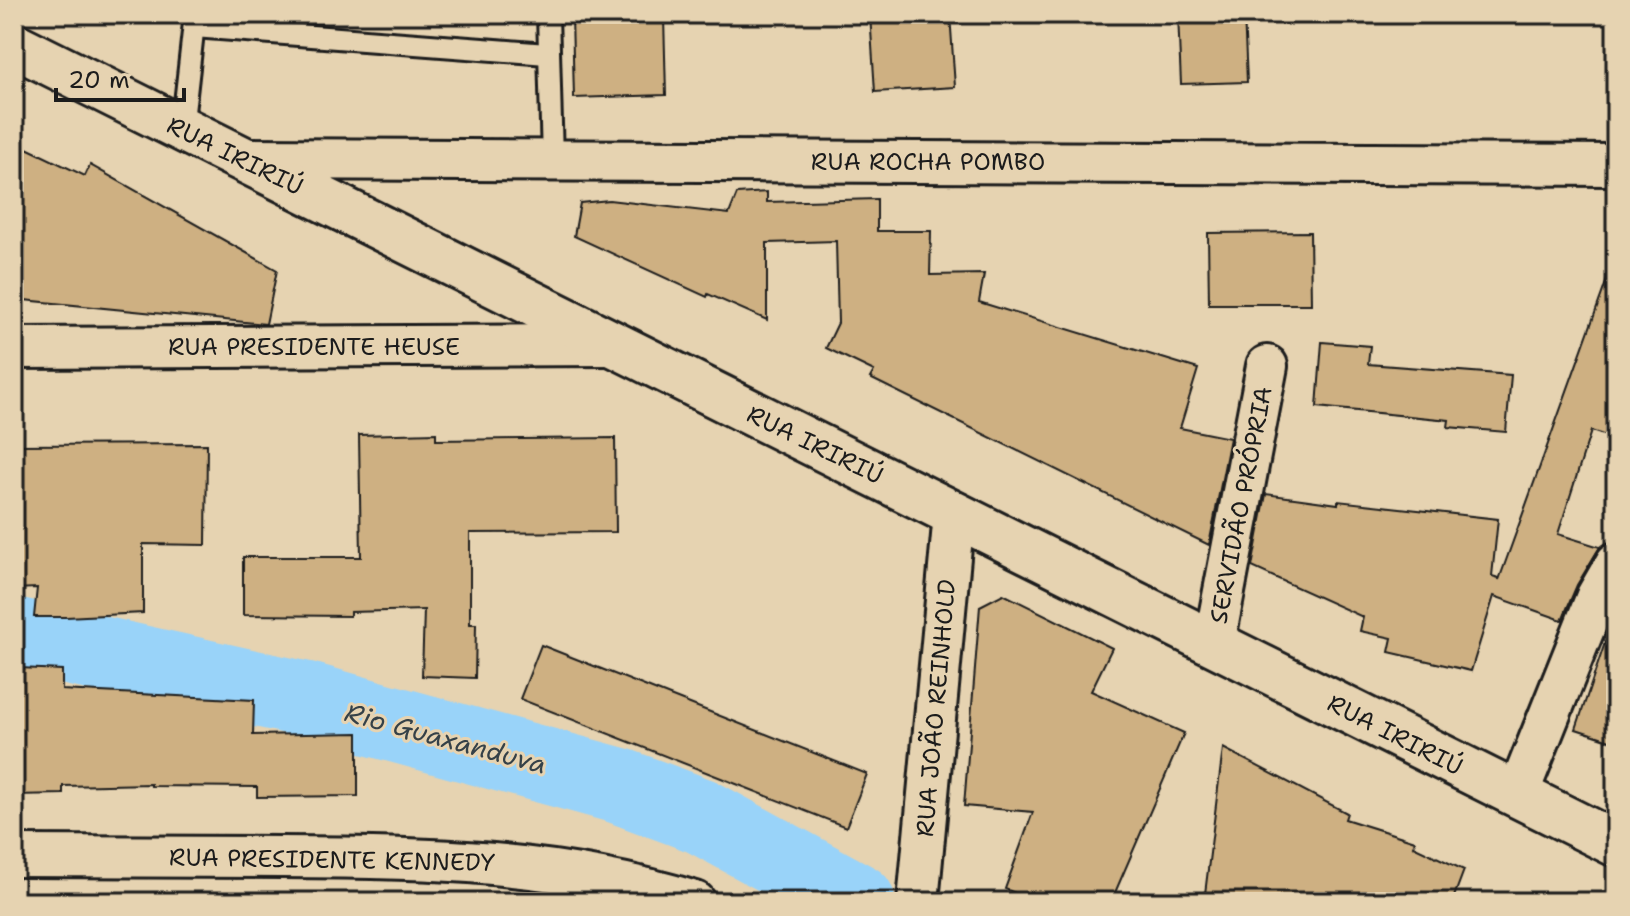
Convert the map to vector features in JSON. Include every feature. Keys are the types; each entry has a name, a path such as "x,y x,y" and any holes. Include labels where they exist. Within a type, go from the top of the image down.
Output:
{"main road":[{"name":"RUA IRIRIÚ","path":"14,45 1616,844"}],"street":[{"name":"RUA ROCHA POMBO","path":"240,159 1616,165"},
{"name":"RUA PRESIDENTE HEUSE","path":"14,348 615,345"},
{"name":"SERVIDÃO PRÓPRIA","path":"1214,644 1267,366"},
{"name":"RUA JOÃO REINHOLD","path":"918,902 954,514"},
{"path":"1517,796 1597,596 1616,563"},
{"name":"RUA PRESIDENTE KENNEDY","path":"14,856 392,857 470,861 583,874 695,902"}],"lane":[{"path":"548,14 552,160"},
{"path":"182,130 195,21 547,54"}],"building":[{"path":"613,14 613,17 664,17 666,95 574,98 572,15"},
{"path":"870,14 950,14 955,87 875,92"},
{"path":"1178,14 1244,14 1247,82 1181,84"},
{"path":"14,142 85,176 90,165 277,270 266,324 14,299"},
{"path":"767,192 767,202 877,199 877,231 931,231 930,275 984,274 979,302 1198,369 1180,428 1230,438 1209,545 870,378 874,371 826,348 838,323 836,241 767,243 767,320 708,294 707,297 574,236 580,203 609,200 729,214 737,194"},
{"path":"1310,232 1311,304 1209,304 1208,233"},
{"path":"1612,266 1616,267 1616,439 1591,431 1558,534 1600,547 1577,585 1562,620 1494,596 1471,671 1389,652 1392,638 1360,631 1363,617 1252,567 1266,494 1498,519 1492,576 1499,580"},
{"path":"1322,342 1370,346 1368,364 1511,375 1506,432 1448,427 1449,420 1317,407"},
{"path":"436,433 436,440 615,438 616,532 470,533 470,624 476,624 475,678 422,676 424,610 350,612 350,616 243,615 243,557 361,557 359,435"},
{"path":"207,444 206,545 143,544 143,613 34,617 37,588 14,589 14,445"},
{"path":"1003,594 1112,648 1091,691 1184,733 1111,902 1038,902 1005,889 1033,812 964,806 980,606"},
{"path":"1616,610 1616,742 1576,729"},
{"path":"541,645 867,774 846,827 520,699"},
{"path":"19,668 62,670 62,690 254,700 253,735 358,733 358,796 257,797 257,787 151,784 63,786 63,794 14,795 14,699 19,699"},
{"path":"1223,748 1347,813 1345,819 1415,841 1413,846 1464,870 1452,902 1204,902"}],"waterway":[{"name":"Rio Guaxanduva","path":"14,635 303,699 620,786 701,816 857,901"}]}
